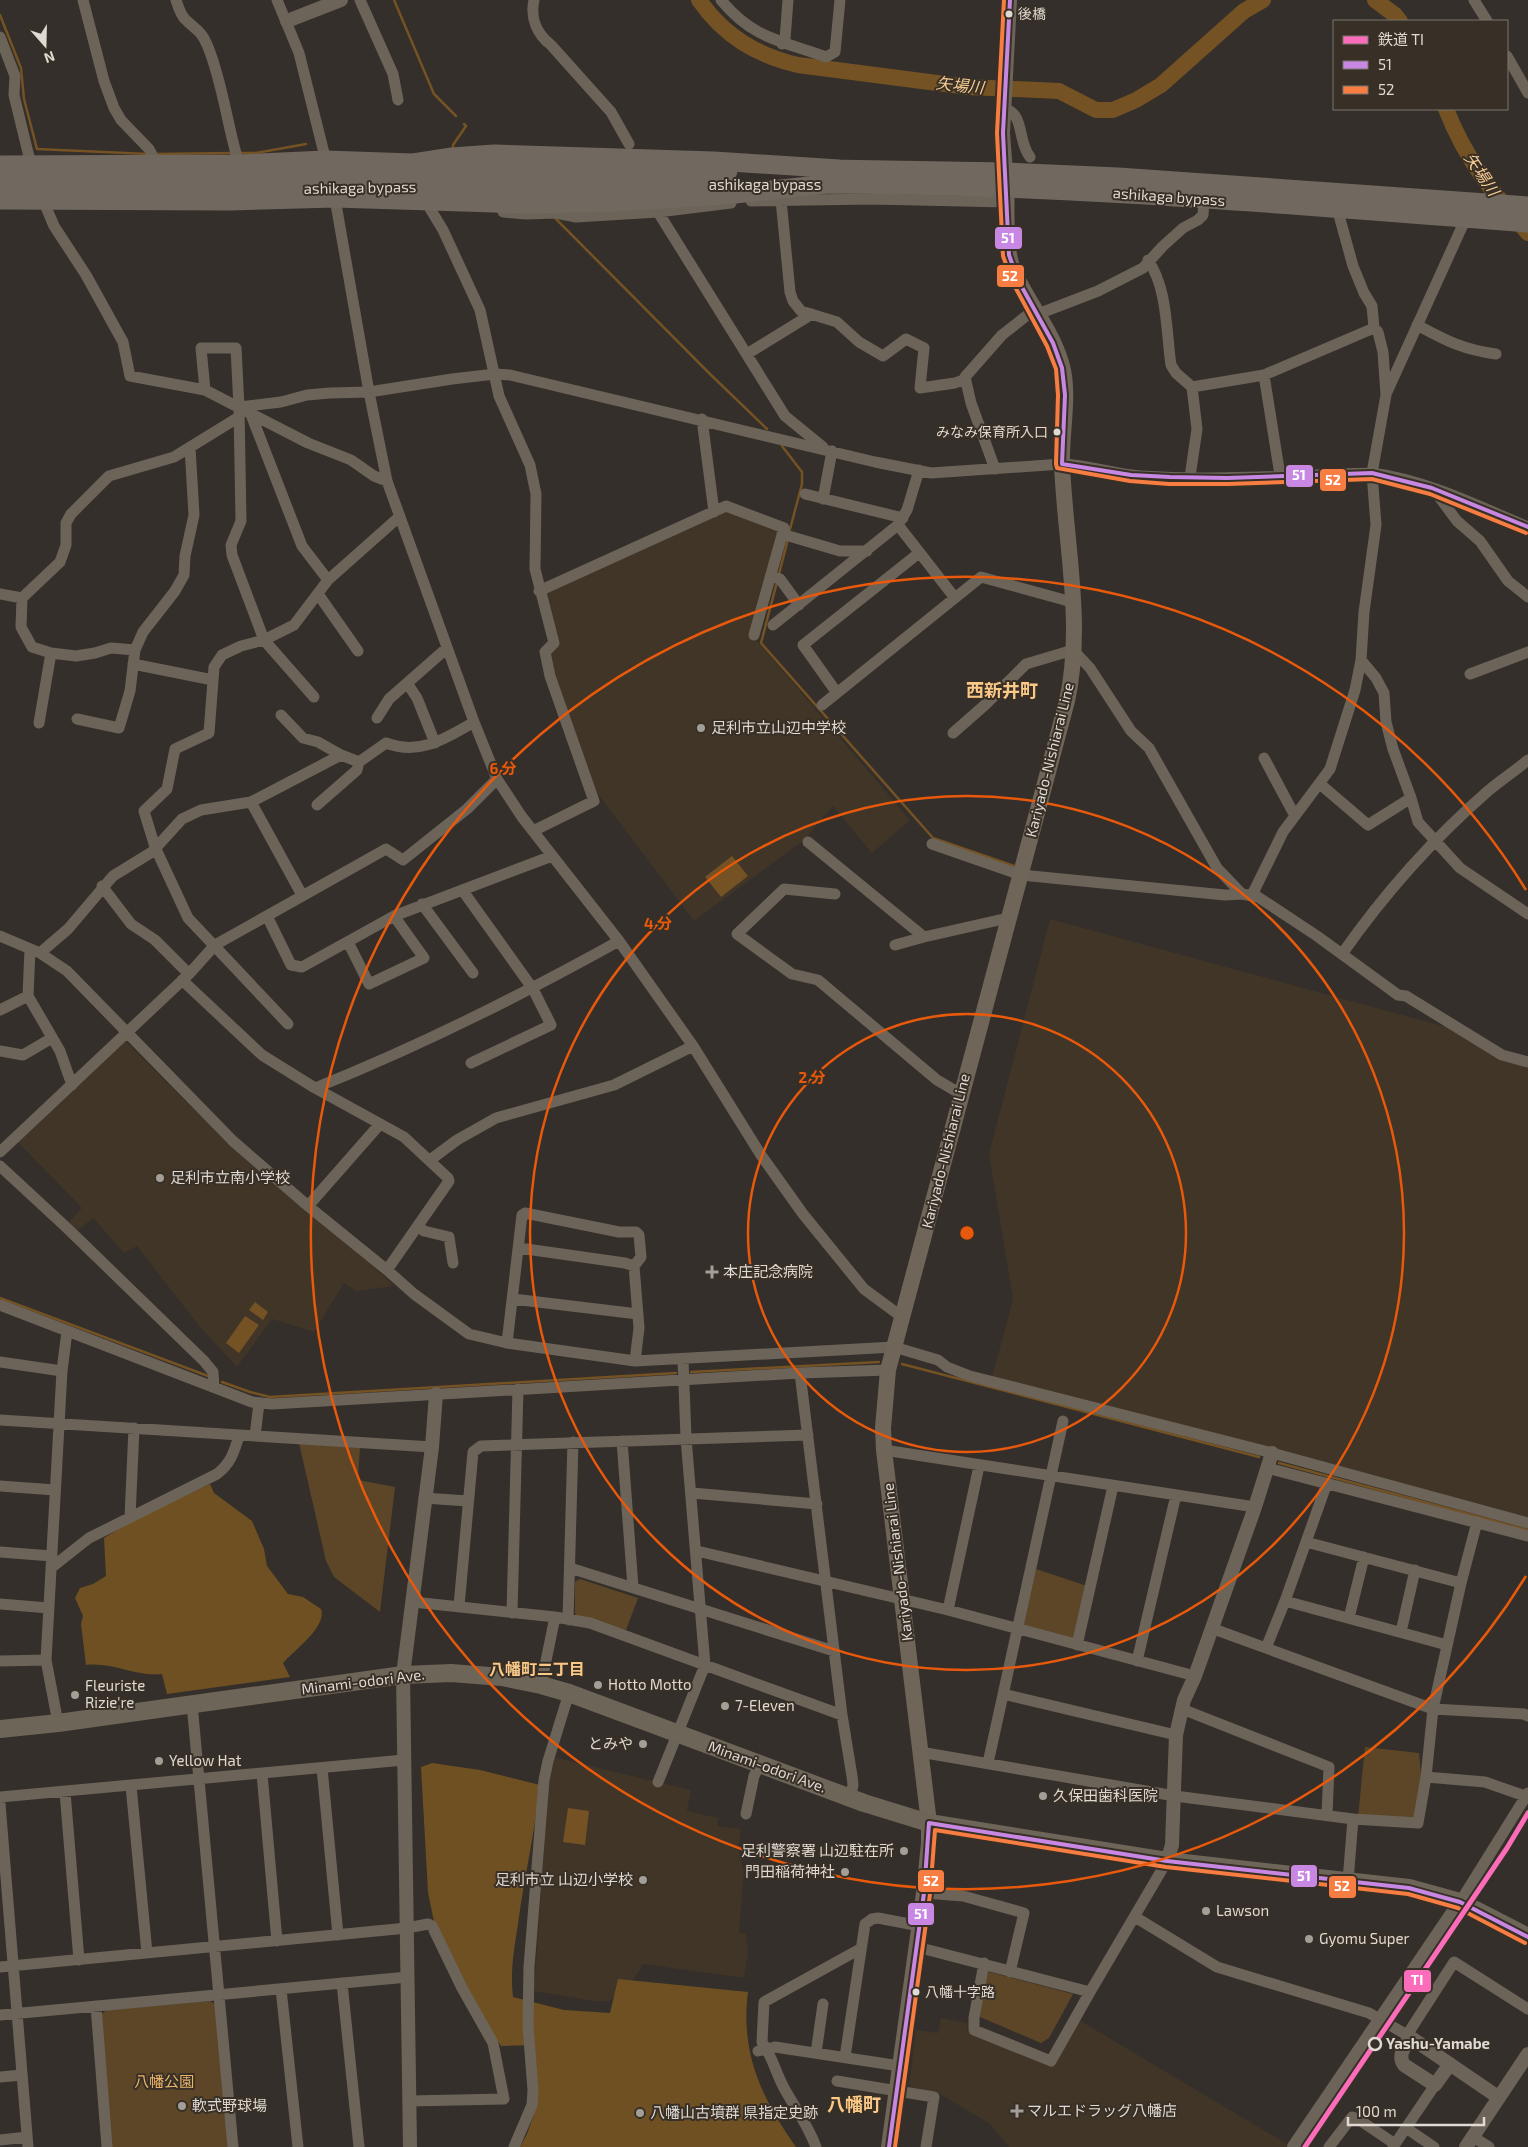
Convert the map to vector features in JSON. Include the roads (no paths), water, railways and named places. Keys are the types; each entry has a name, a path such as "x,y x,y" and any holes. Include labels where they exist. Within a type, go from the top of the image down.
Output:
{"highway":[{"path":"0,164 239,164 325,160 413,163 485,154 532,154 714,161 834,177"},
{"name":"ashikaga bypass","path":"0,176 730,178"},
{"path":"0,200 240,201 335,198 530,204 615,202 726,195 834,177"},
{"name":"ashikaga bypass","path":"0,190 834,177 1204,199 1495,220 1527,211"},
{"name":"ashikaga bypass","path":"1007,187 1118,177 1485,203 1527,211"}],"main road":[{"name":"Kariyado-Nishiarai Line","path":"889,2147 924,1894 929,1823 884,1450 883,1428 888,1370 1067,701 1073,670 1072,602 1062,464 1064,384 1062,369 1054,345 1010,262 1007,187"},
{"name":"Minami-odori Ave.","path":"0,1729 58,1723 403,1676 451,1673 502,1677 542,1685 569,1693 850,1798 892,1813 929,1823 1167,1861 1409,1888 1460,1902 1528,1937"}],"street":[{"path":"83,0 104,81 114,108 121,120 150,149 157,164"},
{"path":"176,0 184,17 203,33 210,49 239,164"},
{"path":"277,0 299,52 335,198 369,392 387,481 474,722 497,779 533,832 618,941 693,1046 761,1155 804,1214 864,1289 902,1317"},
{"path":"287,21 341,0"},
{"path":"360,0 394,74 398,100"},
{"path":"534,0 533,16 540,35 611,112 629,144"},
{"path":"721,0 754,30 782,44 826,57 835,52 840,0"},
{"path":"736,0 736,15"},
{"path":"782,44 785,39 788,0"},
{"path":"470,203 479,209 526,214 556,213 576,217 658,212 758,200 872,199 1007,187 1003,133 1010,0"},
{"path":"1474,0 1486,20"},
{"path":"0,37 15,76 14,95 31,164"},
{"path":"1508,58 1528,93"},
{"path":"1004,103 1017,117 1022,142 1030,157"},
{"path":"780,200 790,292 793,302 801,311 837,322 859,342 883,356 906,338 924,348 920,388 955,383 965,379 1002,335 1036,311 1098,291 1143,268 1148,260 1183,228 1203,215 1204,199"},
{"path":"44,200 54,226 86,275 123,342 130,376 205,390 239,412 250,412 308,443 351,460 374,476 387,481"},
{"path":"426,202 443,230 480,310 499,396 531,472 536,494 535,569 539,591 554,643 545,652 550,676 594,801 533,832"},
{"path":"1337,208 1353,266 1364,293 1372,306 1374,328 1378,332 1383,352 1386,395"},
{"path":"658,212 785,416 830,450"},
{"path":"1247,895 1283,832 1330,769 1355,690 1360,660 1364,612 1376,525 1372,473 1386,395 1466,218"},
{"path":"1148,260 1156,275 1165,306 1171,365 1176,374 1192,387 1197,430 1190,477"},
{"path":"747,354 812,314"},
{"path":"1417,325 1446,341 1472,352 1496,354"},
{"path":"1192,387 1264,375 1374,328"},
{"path":"205,390 201,348 236,348 241,521 231,545 232,555 264,640 314,697"},
{"path":"135,650 111,648 76,656 50,653 32,647 21,627 22,598 60,562 66,545 66,523 72,514 109,476 174,457 239,412 308,395 330,392 369,392 452,378 495,374 510,375 931,473 1062,464 1080,465 1139,476 1190,477 1372,473 1391,475 1528,527"},
{"path":"1264,375 1280,475"},
{"path":"965,379 971,403 995,468"},
{"path":"250,412 302,546 328,580"},
{"path":"702,419 714,512"},
{"path":"77,719 119,728 130,691 135,650 143,632 175,591 184,575 185,556 194,515 190,447"},
{"path":"823,499 830,450"},
{"path":"773,625 868,551 900,521 907,510 919,470"},
{"path":"1434,490 1457,521 1480,541 1508,581 1528,597"},
{"path":"805,494 900,521 919,553 955,598"},
{"path":"539,591 726,506 784,528 754,635"},
{"path":"288,1024 188,918 156,847 144,812 167,789 175,749 209,732 214,668 222,655 241,646 264,640 294,625 328,580 399,517"},
{"path":"782,534 840,551 868,551"},
{"path":"837,693 802,645 919,553"},
{"path":"771,576 780,579 799,605"},
{"path":"822,705 981,577 1072,602"},
{"path":"0,594 22,598"},
{"path":"318,594 358,651"},
{"path":"377,718 389,699 447,648"},
{"path":"953,733 986,704 1026,664 1073,650 1090,668 1131,732 1149,748 1217,868 1247,895"},
{"path":"1470,674 1528,652"},
{"path":"39,723 50,653"},
{"path":"1360,660 1376,678 1384,693 1388,731 1418,822 1435,843 1460,868 1528,914"},
{"path":"134,664 213,680"},
{"path":"407,683 417,698 435,744"},
{"path":"281,715 303,738 318,742 340,755 359,762"},
{"path":"316,805 358,770 359,762 386,743 406,749 435,744 474,722"},
{"path":"72,1085 60,1051 28,996 35,951 68,929 102,886 113,876 152,852 182,819 201,810 251,802 340,755"},
{"path":"1264,758 1295,816"},
{"path":"1342,954 1387,893 1489,791 1528,760"},
{"path":"0,1152 126,1034 215,945 386,849 403,860 467,809 497,779"},
{"path":"1320,784 1368,825 1411,798"},
{"path":"251,802 302,895"},
{"path":"808,842 924,937"},
{"path":"932,844 1021,874 1258,897 1398,995 1406,996 1502,1055 1528,1062"},
{"path":"267,916 287,959 294,967 302,967 394,916 552,856"},
{"path":"102,886 131,924 155,940 185,977 262,1055 315,1088 404,1137 430,1160 449,1181 388,1270"},
{"path":"835,894 784,889 737,934 792,974 818,980 937,1080 961,1094"},
{"path":"463,891 533,988 551,1025 471,1063"},
{"path":"422,904 473,973"},
{"path":"348,942 369,984 424,958 394,916"},
{"path":"896,944 1008,918"},
{"path":"0,936 35,951 67,971 126,1034 233,1141 308,1206 388,1270 414,1294 460,1329 484,1339 635,1361 894,1347 938,1360 947,1367 970,1376 1272,1453 1528,1523"},
{"path":"315,1088 430,1038 533,988 618,941"},
{"path":"0,1010 28,996"},
{"path":"0,1051 23,1055 52,1038"},
{"path":"430,1160 456,1140 496,1118 614,1086 693,1046"},
{"path":"308,1206 380,1124"},
{"path":"0,1166 204,1361 213,1372 214,1387"},
{"path":"507,1343 522,1216 525,1213 619,1232 636,1232 639,1235 641,1257 634,1266 639,1328 635,1361"},
{"path":"418,1226 424,1231 449,1238 453,1263"},
{"path":"518,1248 625,1263 634,1266"},
{"path":"513,1298 638,1314"},
{"path":"0,1305 214,1387 259,1403 272,1404 800,1373 888,1370"},
{"path":"58,1723 46,1660 64,1338 67,1331"},
{"path":"658,1782 705,1665 702,1610 686,1438 682,1359"},
{"path":"0,1362 62,1371"},
{"path":"800,1373 842,1715 852,1776 853,1785 850,1798"},
{"path":"512,1613 518,1390"},
{"path":"410,2147 403,1676 424,1498 432,1447 436,1394"},
{"path":"255,1436 259,1403"},
{"path":"0,1420 432,1447"},
{"path":"988,1763 1063,1421"},
{"path":"130,1517 134,1428"},
{"path":"459,1606 473,1452 481,1446 808,1435"},
{"path":"51,1568 89,1538 217,1474 227,1466 232,1458 239,1436"},
{"path":"622,1441 633,1587"},
{"path":"568,1620 573,1442"},
{"path":"884,1450 1255,1507"},
{"path":"984,1963 974,2018 974,2030 1051,2061 1167,1861 1172,1844 1176,1735 1182,1710 1255,1507 1272,1453"},
{"path":"948,1610 979,1466"},
{"path":"1267,1468 1528,1536"},
{"path":"1266,1648 1285,1601 1327,1483"},
{"path":"0,1486 55,1490"},
{"path":"1077,1645 1113,1486"},
{"path":"692,1493 816,1504"},
{"path":"1137,1661 1176,1495"},
{"path":"424,1498 468,1501"},
{"path":"920,1752 1175,1796 1353,1819 1418,1823 1426,1777 1433,1709 1461,1582 1477,1522"},
{"path":"1306,1542 1461,1582"},
{"path":"697,1551 948,1610 1195,1676"},
{"path":"0,1552 52,1556"},
{"path":"1348,1618 1364,1557"},
{"path":"570,1568 834,1651"},
{"path":"1401,1632 1415,1570"},
{"path":"1285,1601 1447,1645"},
{"path":"413,1602 555,1617 590,1624 842,1715"},
{"path":"0,1604 49,1608"},
{"path":"542,1685 555,1617"},
{"path":"1212,1628 1433,1709 1524,1714 1528,1716"},
{"path":"0,1661 46,1660"},
{"path":"514,2147 532,2105 533,2090 528,2026 529,1967 544,1780 569,1693"},
{"path":"1003,1694 1176,1735"},
{"path":"192,1704 233,2147"},
{"path":"1182,1710 1329,1768 1327,1815"},
{"path":"0,1797 404,1760"},
{"path":"746,1814 754,1776 760,1764"},
{"path":"322,1768 338,1935"},
{"path":"262,1774 277,1941"},
{"path":"1294,2147 1470,1887 1527,1795 1486,1782 1426,1777"},
{"path":"131,1786 147,1953"},
{"path":"65,1792 80,1960"},
{"path":"0,1804 4,1909 13,1966 28,2142 0,2140"},
{"path":"1348,1881 1353,1819"},
{"path":"924,1894 963,1896 1024,1913 1010,1972"},
{"path":"1135,1917 1217,1967 1380,2018 1498,2097"},
{"path":"844,2057 865,1924 872,1919 878,1918 920,1926"},
{"path":"0,1968 407,1928 428,1924 432,1926 462,1988 493,2043 504,2099 409,2101"},
{"path":"917,1947 1090,1992"},
{"path":"816,2147 811,2133 763,2050 764,2002 860,1949"},
{"path":"1435,2085 1404,2065 1400,2060 1409,2036 1454,1962 1528,2009"},
{"path":"0,2015 408,1977"},
{"path":"342,1983 359,2147"},
{"path":"281,1989 298,2147"},
{"path":"816,2053 823,2004"},
{"path":"96,2006 107,2147"},
{"path":"763,2050 775,2047 900,2066"},
{"path":"1489,2147 1470,2142 1528,2054"},
{"path":"1329,2147 1352,2117 1358,2119 1394,2146 1450,2064"},
{"path":"0,2077 22,2075"},
{"path":"837,2081 934,2097 926,2147"},
{"path":"1406,2128 1434,2147"}],"waterway":[{"path":"394,0 434,94 456,116"},
{"name":"矢場川","path":"699,0 730,34 755,50 783,61 798,65 968,87 1059,91 1096,110 1113,110 1136,100 1161,85 1244,11 1263,0"},
{"name":"矢場川","path":"1375,0 1399,20"},
{"path":"0,15 21,68 24,99 37,149 148,154"},
{"name":"矢場川","path":"1446,110 1471,160 1503,204 1528,233"},
{"path":"453,149 453,145 466,126 464,124"},
{"path":"238,153 256,153 306,144"},
{"path":"156,154 233,153"},
{"path":"554,217 767,429"},
{"path":"782,446 802,472 802,484 789,533"},
{"path":"779,574 788,539"},
{"path":"777,582 761,643 933,838 1014,866"},
{"path":"0,1298 208,1376"},
{"path":"691,1372 879,1362"},
{"path":"902,1364 1259,1457"},
{"path":"222,1382 270,1397 676,1373"},
{"path":"1279,1463 1528,1530"}],"rail line":[{"name":"TI","path":"1305,2147 1507,1848 1528,1813"}],"place":[{"name":"後橋","path":"1009,14"},
{"name":"みなみ保育所入口","path":"1057,432"},
{"name":"足利市立山辺中学校","path":"701,728"},
{"name":"足利市立南小学校","path":"160,1178"},
{"name":"本庄記念病院","path":"712,1272"},
{"name":"Hotto Motto","path":"598,1685"},
{"name":"Fleuriste Rizie're","path":"75,1695"},
{"name":"7-Eleven","path":"725,1706"},
{"name":"とみや","path":"643,1744"},
{"name":"Yellow Hat","path":"159,1761"},
{"name":"久保田歯科医院","path":"1043,1796"},
{"name":"足利警察署 山辺駐在所","path":"904,1851"},
{"name":"門田稲荷神社","path":"845,1872"},
{"name":"足利市立 山辺小学校","path":"643,1880"},
{"name":"Lawson","path":"1206,1911"},
{"name":"Gyomu Super","path":"1309,1939"},
{"name":"八幡十字路","path":"916,1992"},
{"name":"Yashu-Yamabe","path":"1375,2044"},
{"name":"軟式野球場","path":"182,2106"},
{"name":"マルエドラッグ八幡店","path":"1017,2111"},
{"name":"八幡山古墳群 県指定史跡","path":"640,2113"}],"district":[{"name":"西新井町","path":"1002,691"},
{"name":"八幡町二丁目","path":"537,1669"},
{"name":"八幡町","path":"854,2105"}],"park label":[{"name":"八幡公園","path":"164,2082"}]}
